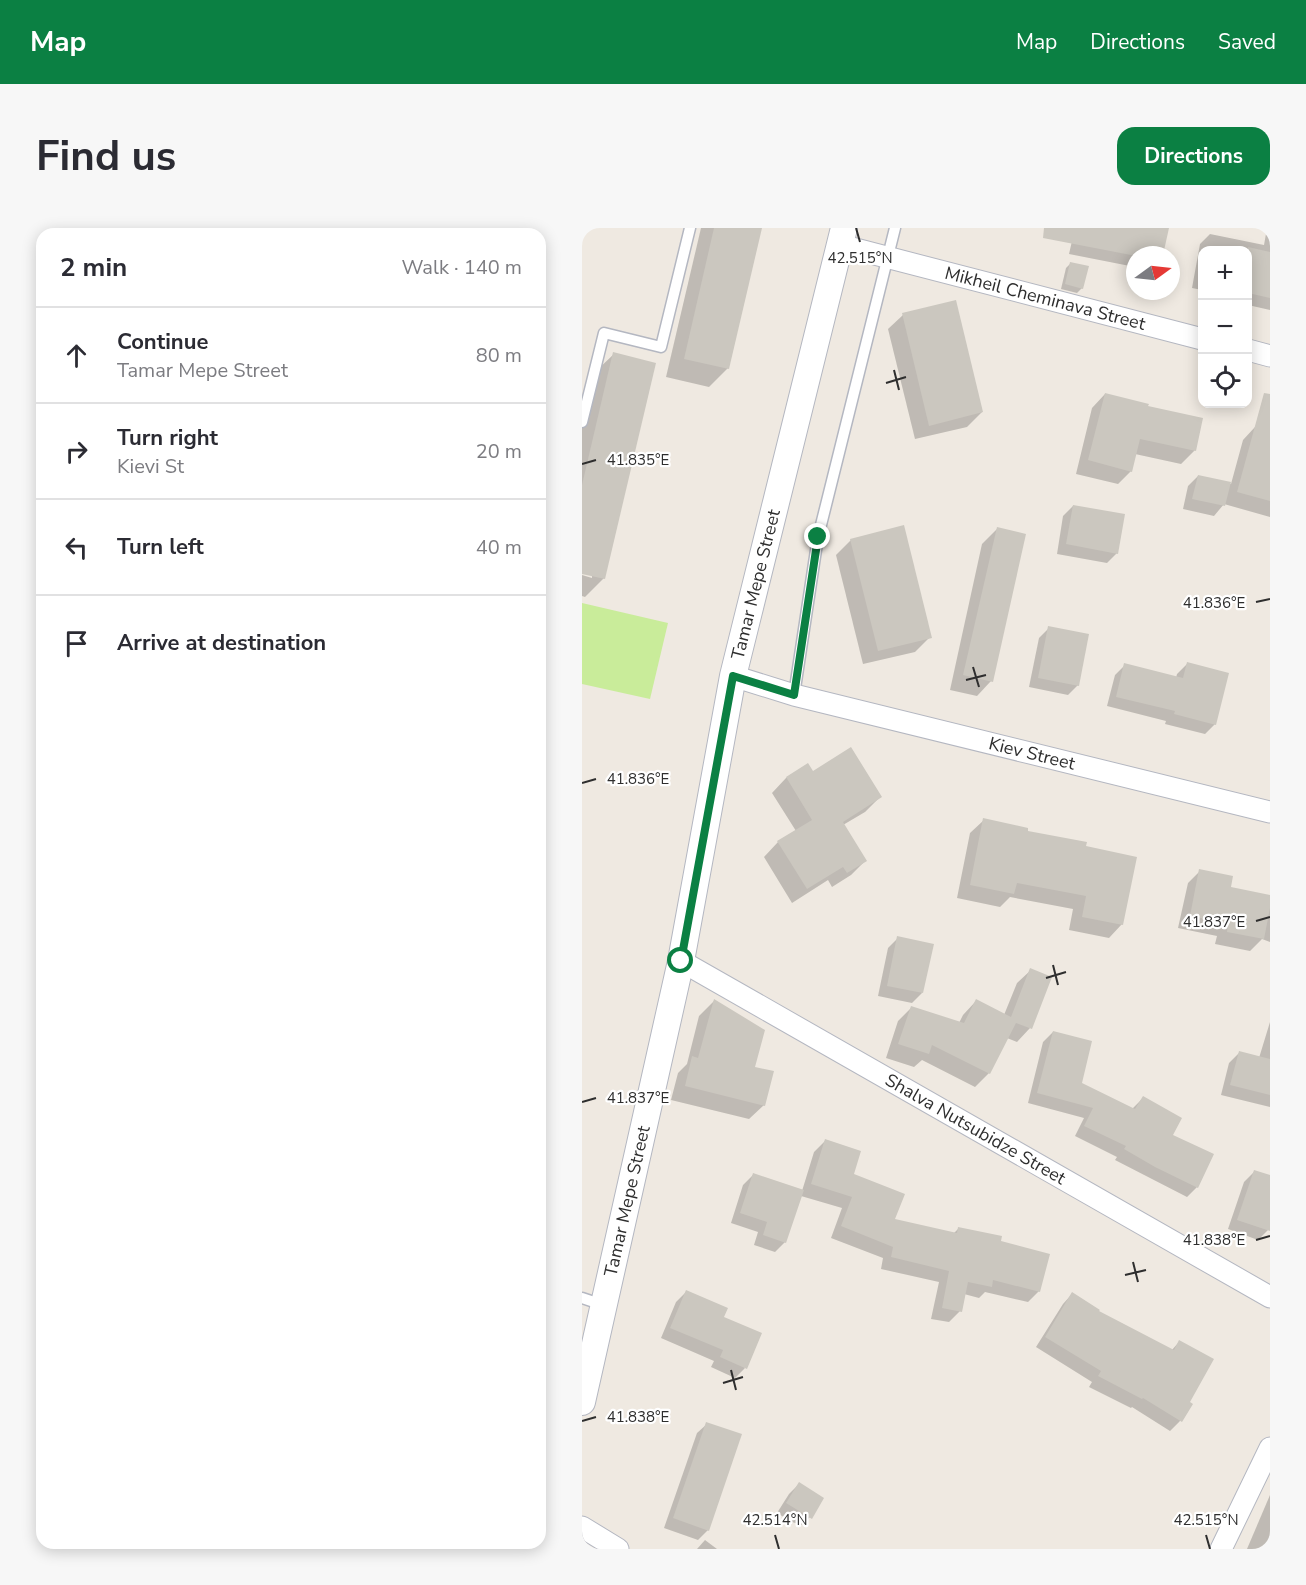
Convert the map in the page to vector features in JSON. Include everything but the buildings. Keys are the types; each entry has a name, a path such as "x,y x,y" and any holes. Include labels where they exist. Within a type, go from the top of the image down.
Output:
{"street":[{"name":"Mikheil Cheminava Street","path":"842,236 888,257 1198,338"},
{"name":"Tamar Mepe Street","path":"582,1402 592,1302 681,961 733,676 842,236"},
{"path":"1252,351 1270,356"},
{"name":"Kiev Street","path":"733,676 794,695 1270,812"},
{"name":"Shalva Nutsubidze Street","path":"681,961 1270,1297"},
{"path":"1221,1549 1270,1448"},
{"path":"582,1527 618,1549"}],"lane":[{"path":"582,422 604,333 661,347 690,228"},
{"path":"794,695 818,537 895,228"}],"green space":[{"path":"582,603 668,623 650,699 582,684"}],"route":[{"path":"681,961 733,676 794,695 818,537"}]}
